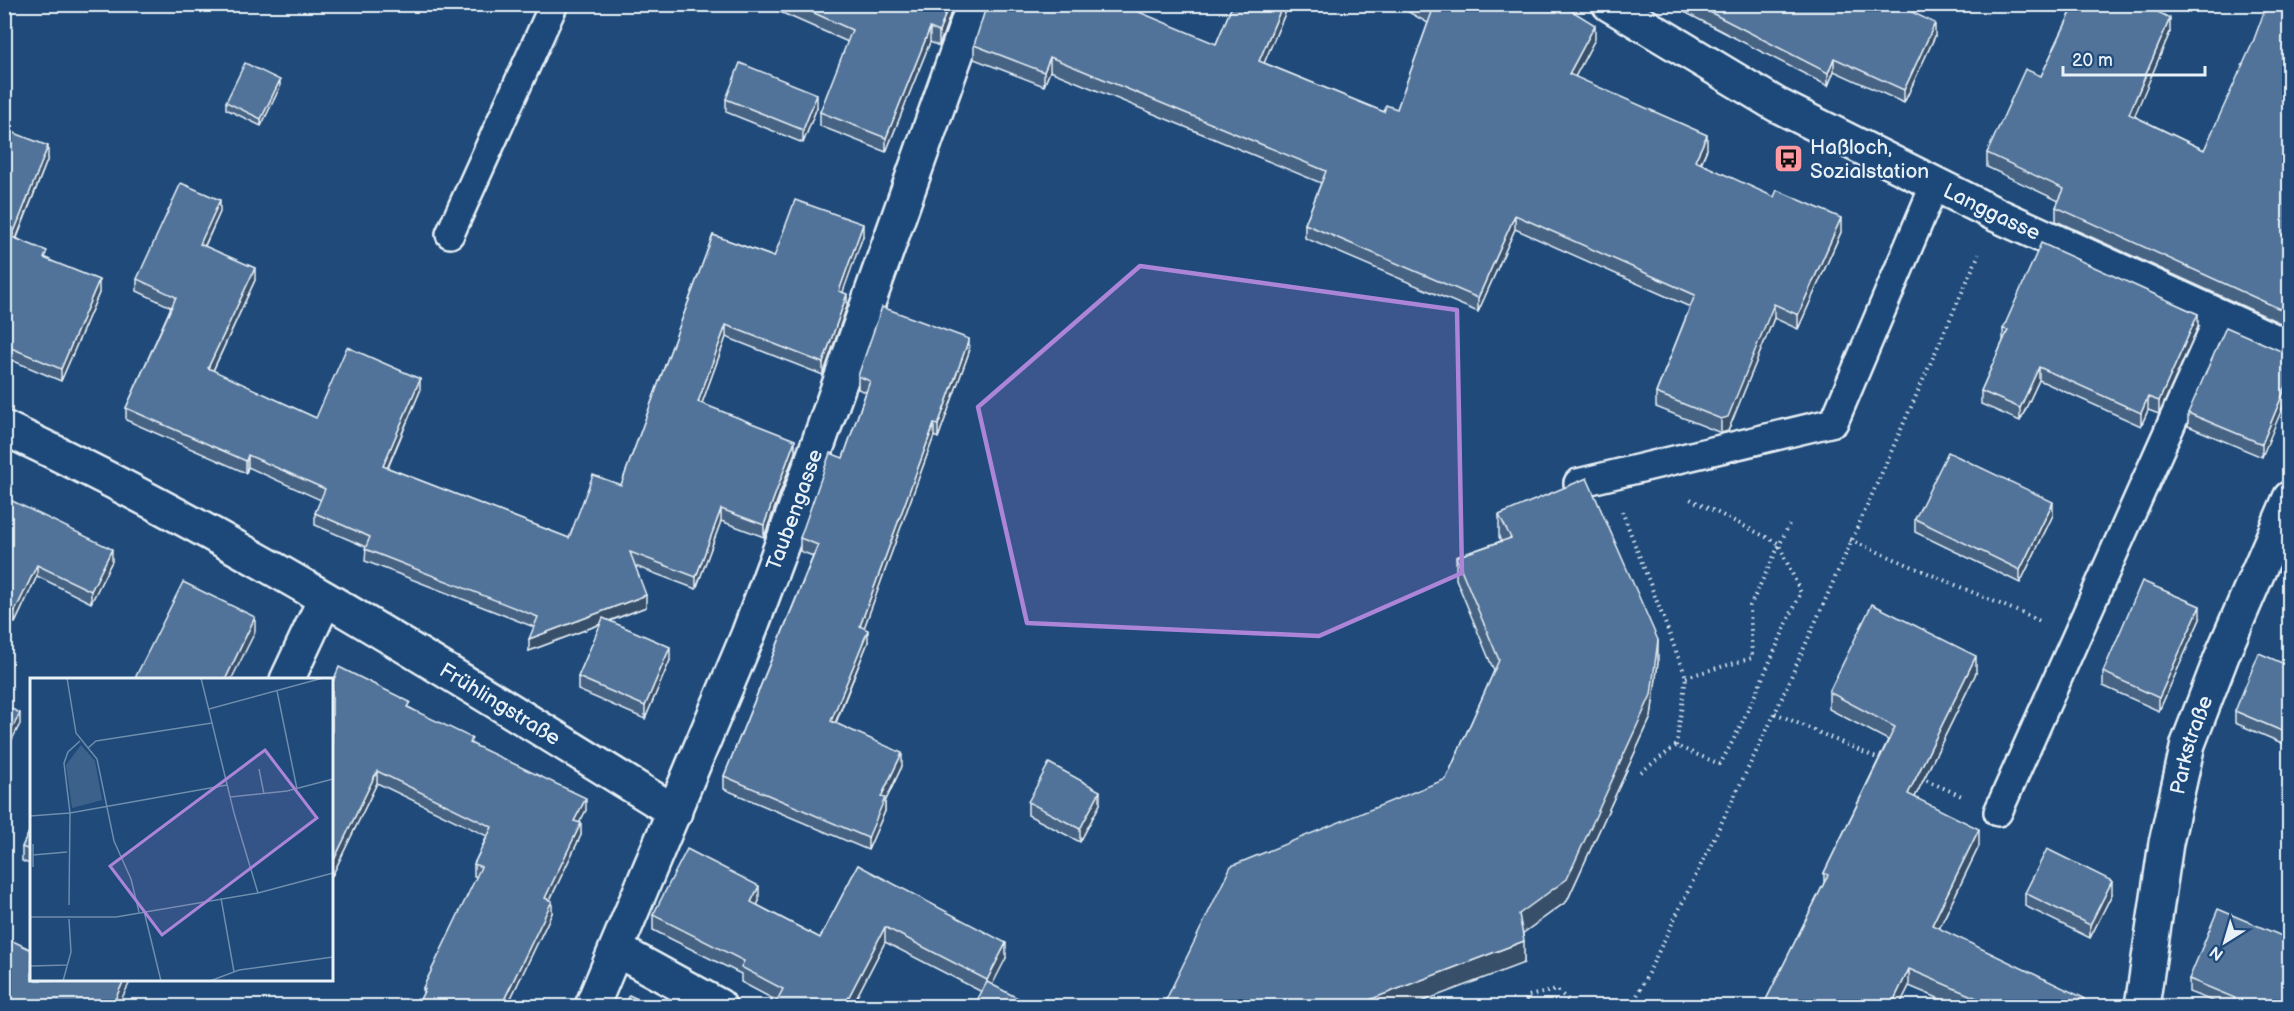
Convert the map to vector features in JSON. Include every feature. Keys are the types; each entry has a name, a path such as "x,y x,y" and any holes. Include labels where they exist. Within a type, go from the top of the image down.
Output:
{"street":[{"name":"Taubengasse","path":"592,1006 748,635 794,512 974,4"},
{"name":"Langgasse","path":"1609,4 1777,105 1997,215 2289,348"},
{"name":"Frühlingstraße","path":"4,429 86,466 325,598 675,812"},
{"name":"Parkstraße","path":"2142,1006 2166,843 2188,744 2223,653 2289,498"},
{"path":"287,678 325,598"},
{"path":"617,950 719,1006"}],"lane":[{"path":"450,234 554,4"},
{"path":"1578,483 1833,422 1935,184"},
{"path":"1998,812 2220,315"}],"path":[{"path":"1632,1006 1775,713 1850,540 1997,215"},
{"path":"1676,746 1720,764 1745,722 1776,643 1801,593 1778,543 1680,496"},
{"path":"1618,502 1686,677 1676,746 1641,772"},
{"path":"1686,677 1752,658 1750,606 1778,543 1789,525"},
{"path":"1850,540 2078,636"},
{"path":"1775,713 1892,765"},
{"path":"1913,774 1998,812"},
{"path":"1523,1006 1528,996 1557,990 1575,1006"}],"highlighted area":[{"path":"1140,266 1457,310 1462,573 1319,636 1027,623 978,407"}],"building":[{"path":"794,4 949,4 939,32 930,28 886,138 820,112 852,30"},
{"path":"987,4 1120,4 1216,44 1233,4 1283,4 1259,61 1384,112 1386,105 1397,109 1432,12 1420,4 1561,4 1595,25 1569,74 1707,135 1695,161 1774,197 1777,190 1841,218 1798,315 1774,304 1728,417 1721,419 1656,393 1695,295 1515,215 1478,298 1305,224 1326,171 1050,57 1044,72 974,45"},
{"path":"1694,4 1895,4 1935,23 1904,90 1834,58 1828,73"},
{"path":"2075,4 2142,4 2170,18 2129,114 2204,150 2253,42 2267,4 2289,4 2289,313 2056,207 2064,189 1987,153 2025,69 2041,76"},
{"path":"245,63 280,80 261,119 226,102"},
{"path":"740,63 817,94 803,130 726,99"},
{"path":"4,129 48,146 12,237 47,251 44,258 99,280 61,369 4,345"},
{"path":"181,183 220,200 200,244 255,268 208,368 316,418 347,347 420,379 383,466 569,538 593,475 621,485 713,235 774,257 795,200 863,224 839,291 847,294 823,363 726,325 698,402 795,440 764,525 721,509 696,577 630,552 646,595 529,639 538,617 365,549 370,537 315,513 325,489 248,455 246,461 126,408 176,297 137,279"},
{"path":"2041,243 2198,314 2159,401 2148,397 2141,413 2039,367 2020,408 1981,391 2008,330 2003,329"},
{"path":"882,307 969,339 938,425 934,424 860,626 868,630 831,721 902,753 881,797 885,798 868,838 724,776 818,545 800,538 830,453 843,458 870,381 858,376"},
{"path":"2226,327 2289,353 2289,379 2262,444 2188,413"},
{"path":"1948,452 2053,502 2020,570 1915,519"},
{"path":"1587,478 1658,640 1651,695 1567,879 1519,914 1524,941 1366,1001 1363,1006 1163,1006 1231,866 1446,779 1499,660 1456,557 1511,538 1499,515"},
{"path":"4,497 112,549 91,591 37,565 15,611 10,609 4,621"},
{"path":"2142,581 2200,606 2159,698 2103,672"},
{"path":"183,582 255,617 226,678 135,678"},
{"path":"1872,604 1976,656 1908,794 1979,829 1932,925 2084,998 2080,1006 1992,1006 1909,969 1891,1006 1763,1006 1828,875 1824,873 1895,727 1829,692"},
{"path":"603,618 670,647 645,706 578,677"},
{"path":"2259,653 2289,666 2289,734 2235,711"},
{"path":"339,667 410,702 407,707 472,738 470,743 586,798 574,821 581,823 545,898 552,901 501,1006 417,1006 425,989 423,988 481,867 474,864 492,827 377,771 333,862 333,682"},
{"path":"4,705 20,713 4,744"},
{"path":"1049,763 1100,791 1080,829 1028,802"},
{"path":"30,830 30,850 22,847"},
{"path":"687,849 759,886 751,902 820,938 858,865 1006,943 987,980 885,927 844,1006 774,1006 783,989 741,967 744,961 653,915"},
{"path":"2047,849 2112,881 2090,925 2025,893"},
{"path":"2218,909 2289,939 2289,988 2282,1006 2230,1006 2235,998 2189,979"},
{"path":"4,937 30,949 30,981 124,981 112,1006 10,1006 4,1004"},
{"path":"987,982 1033,1006 974,1006"},
{"path":"629,995 652,1006 623,1006"}],"place":[{"name":"Haßloch, Sozialstation","path":"1789,159"}]}
